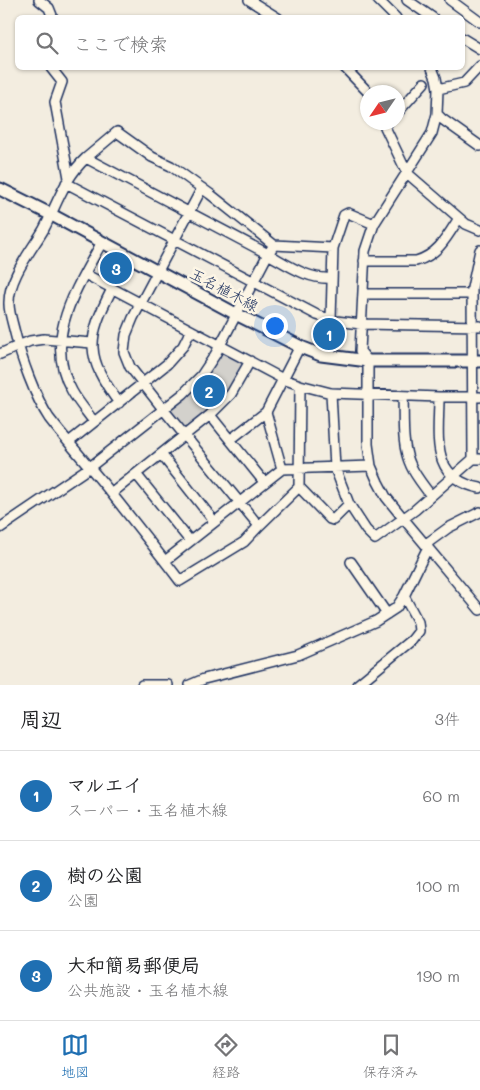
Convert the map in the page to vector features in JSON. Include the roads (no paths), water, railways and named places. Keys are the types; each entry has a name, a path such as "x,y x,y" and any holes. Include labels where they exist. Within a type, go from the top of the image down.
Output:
{"main road":[{"name":"玉名植木線","path":"0,189 236,314 321,355 368,361 476,361"}],"street":[{"path":"39,0 49,8 52,15"},
{"path":"249,0 273,15"},
{"path":"378,0 393,15"},
{"path":"407,0 429,15"},
{"path":"450,0 480,22"},
{"path":"465,40 480,50"},
{"path":"438,89 464,83 480,66"},
{"path":"53,70 62,82 55,102 68,181"},
{"path":"347,70 361,85"},
{"path":"433,70 438,89 437,114 432,133 374,224 365,252 360,351 368,361 368,444 372,466 386,497 480,610"},
{"path":"405,104 424,83"},
{"path":"437,114 480,146"},
{"path":"386,130 407,174 466,224 480,230"},
{"path":"300,386 300,468 298,487 244,542 180,581 48,416 33,385 18,346 9,304 12,287 76,167 117,132 152,157 171,166 202,188 274,245 333,248"},
{"path":"86,158 309,275 332,278"},
{"path":"68,181 317,316 361,324 476,326"},
{"path":"202,188 140,304 126,335 124,352 130,367 163,410 259,526"},
{"path":"331,320 333,248 344,215 348,213 374,224"},
{"path":"364,261 416,261 423,259 440,247 459,218"},
{"path":"94,422 72,391 63,368 60,340 66,312 102,242"},
{"path":"0,528 90,467 183,394 201,376 220,345 274,245"},
{"path":"331,393 336,468 349,504 374,539 476,459 476,397 473,384 476,361 476,326 472,294 480,250"},
{"path":"84,274 300,386 331,393 476,397"},
{"path":"112,289 94,330 92,343 96,368 118,403"},
{"path":"363,294 472,294"},
{"path":"69,442 168,364 183,346 191,330"},
{"path":"0,354 30,341 44,339 92,343"},
{"path":"230,440 266,412 300,346"},
{"path":"112,494 210,415 231,394 250,361"},
{"path":"403,396 407,457 417,478 431,496"},
{"path":"439,397 440,457 452,477 469,486 480,488"},
{"path":"266,412 282,468"},
{"path":"210,415 264,482"},
{"path":"161,454 214,522"},
{"path":"165,561 282,468 372,466"},
{"path":"136,474 190,541"},
{"path":"298,487 330,519 333,520 349,504"},
{"path":"190,685 204,679 298,655 376,621 396,608 404,596 427,546 448,528 480,512"},
{"path":"350,562 387,614"},
{"path":"357,685 401,649 419,631 418,622 404,596"},
{"path":"142,685 168,685"}],"place":[{"name":"大和簡易郵便局","path":"116,268"},
{"name":"マルエイ","path":"329,334"},
{"name":"樹の公園","path":"209,391"}]}
